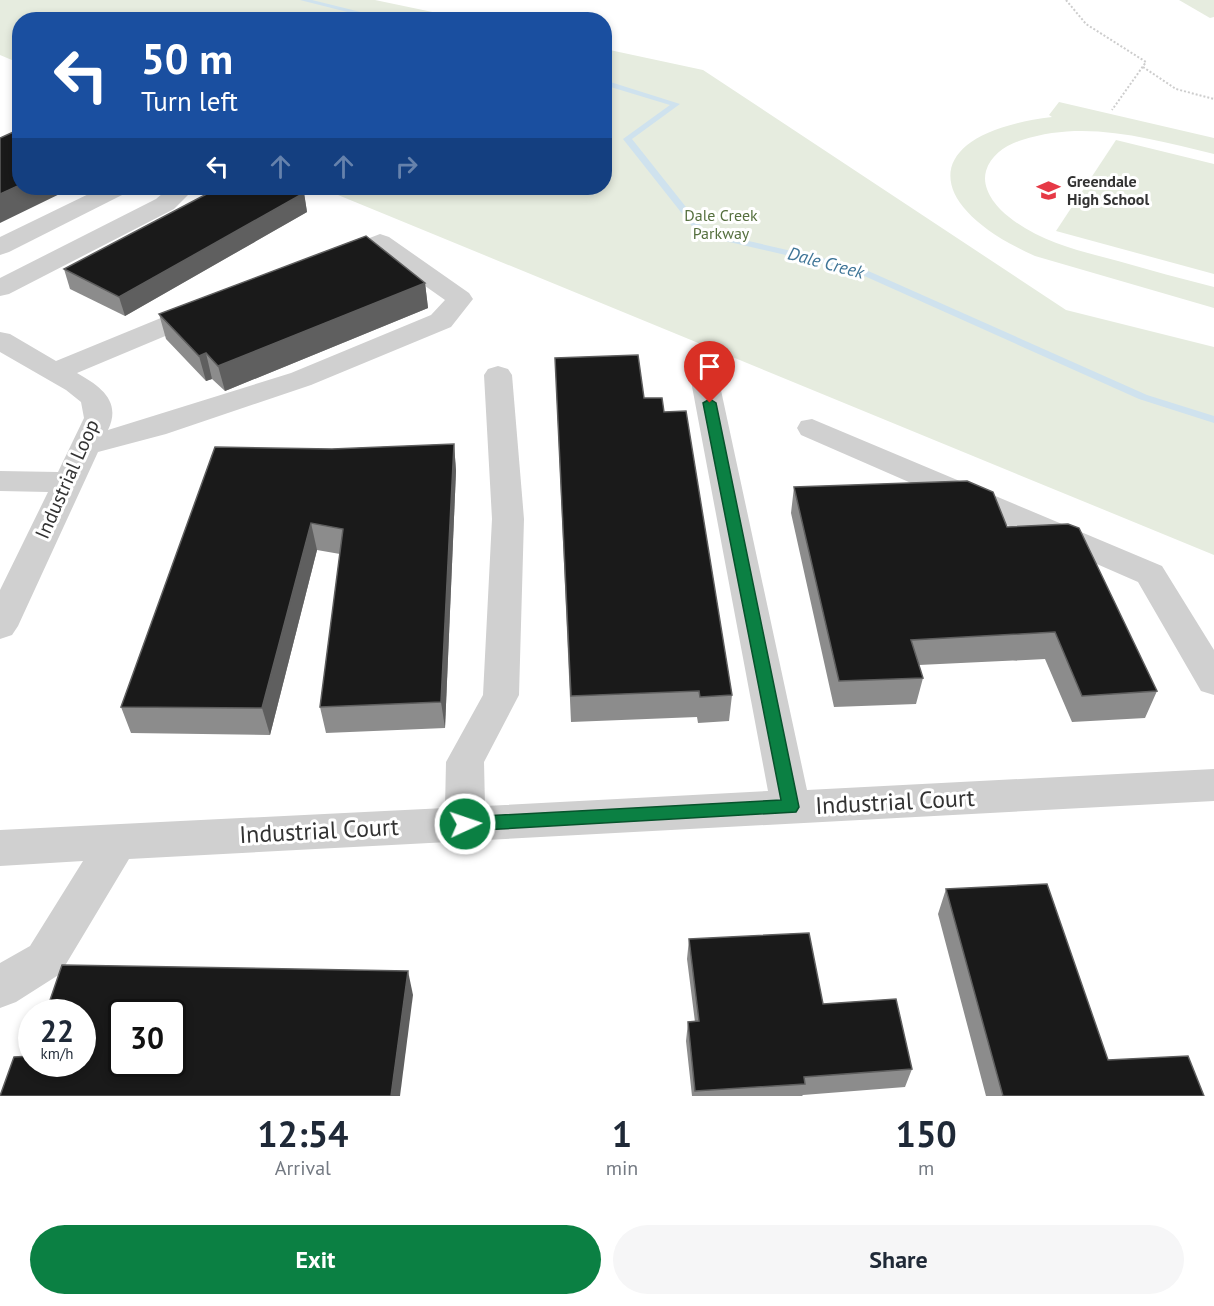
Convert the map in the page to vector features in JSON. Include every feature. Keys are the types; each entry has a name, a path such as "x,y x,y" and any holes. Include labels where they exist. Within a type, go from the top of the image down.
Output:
{"street":[{"path":"0,247 104,195"},
{"path":"0,288 165,204 175,195"},
{"path":"84,446 155,427 301,379 441,321 460,299 380,242 313,268"},
{"path":"54,372 225,302"},
{"name":"Industrial Loop","path":"0,340 76,384 95,399 99,418 67,482 14,568 0,627"},
{"path":"465,824 465,762 501,695 508,519 498,375"},
{"path":"705,381 790,807"},
{"path":"812,428 1150,574 1214,681"},
{"path":"0,482 67,482"},
{"name":"Industrial Court","path":"0,848 1214,785"},
{"path":"0,987 45,960 117,842"}],"path":[{"path":"1066,0 1086,24 1146,62 1112,110"},
{"path":"1143,67 1176,89 1214,99"}],"green space":[{"path":"0,0 375,0 432,12 12,12 12,60 0,55"},
{"path":"1179,0 1214,0 1214,17 1210,18"},
{"name":"Dale Creek Parkway","path":"612,50 703,70 1066,310 1214,347 1214,555 338,195 612,195"},
{"path":"1059,102 1214,138 1214,154 1142,137 1094,131 1046,134 1010,145 991,160 985,178 988,191 995,203 1021,226 1061,245 1214,287 1214,308 1035,256 997,236 970,215 955,193 950,173 958,154 977,138 1009,125 1052,117 1049,115"},
{"path":"1116,140 1214,164 1214,274 1056,231"}],"building":[{"path":"12,133 12,189 0,194 0,138"},
{"path":"205,195 300,195 119,297 64,269"},
{"path":"366,236 425,283 218,366 206,353 199,356 159,314"},
{"path":"638,355 644,398 662,398 664,412 686,411 732,695 700,697 699,691 571,696 555,358"},
{"path":"454,444 441,702 320,707 343,529 311,523 262,708 121,707 215,447 332,449"},
{"path":"967,481 993,492 1007,527 1068,524 1079,528 1157,691 1082,696 1055,632 911,640 923,678 839,681 794,487"},
{"path":"1047,884 1108,1060 1188,1056 1204,1096 1003,1096 946,889"},
{"path":"809,933 823,1004 896,999 912,1069 804,1077 805,1084 695,1091 688,1022 699,1021 689,939"},
{"path":"62,965 408,971 391,1096 0,1096 14,1057 18,1057 18,1077 96,1077 96,999 50,999"}],"waterway":[{"name":"Dale Creek","path":"303,0 355,12"},
{"name":"Dale Creek","path":"612,84 676,104 627,139 702,233 854,268 1143,397 1214,420"}],"place":[{"name":"Greendale High School","path":"1049,190"}],"route":[{"path":"465,824 790,807 710,403"}]}
